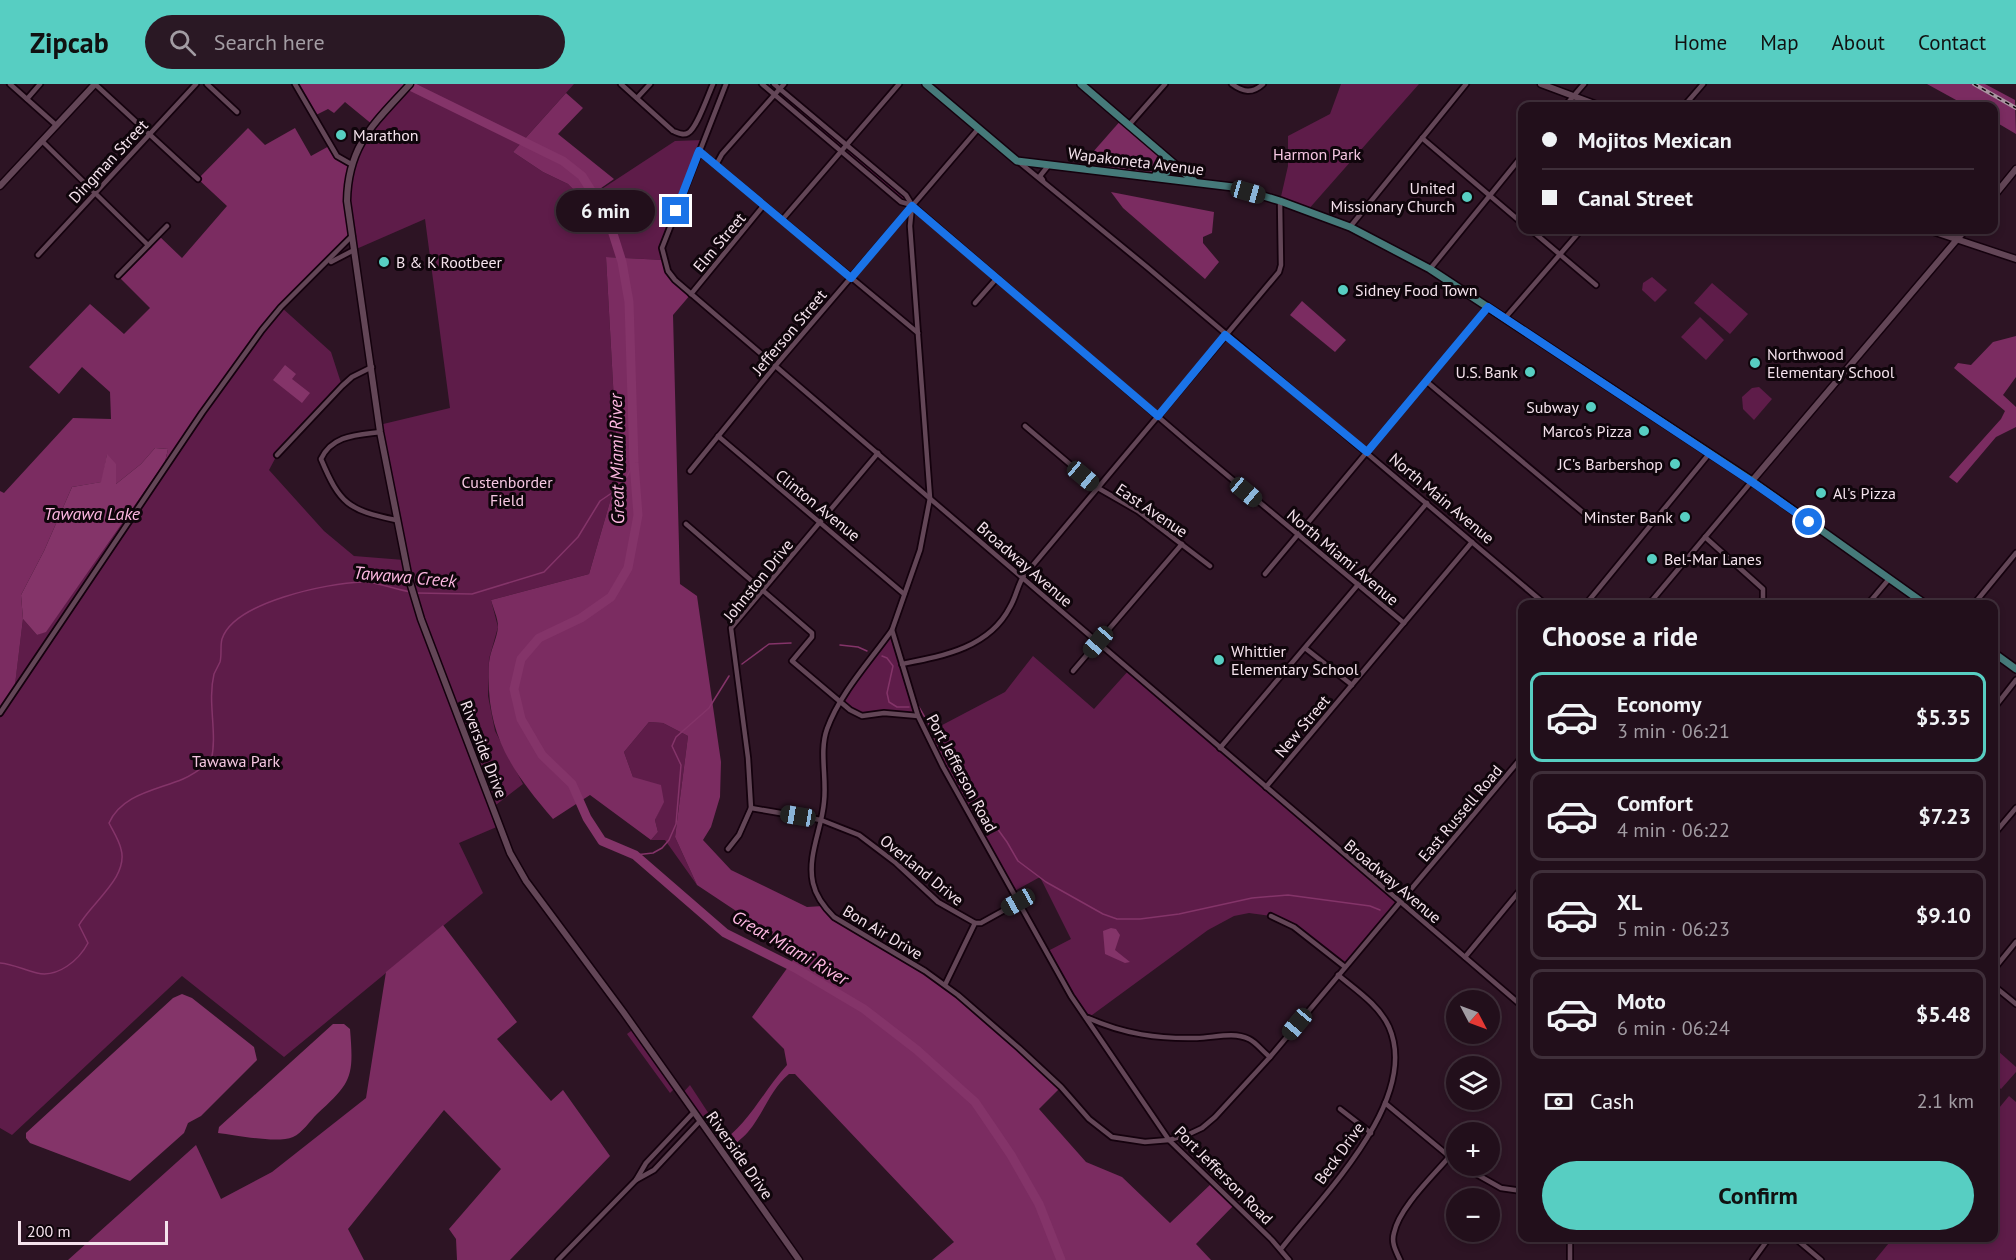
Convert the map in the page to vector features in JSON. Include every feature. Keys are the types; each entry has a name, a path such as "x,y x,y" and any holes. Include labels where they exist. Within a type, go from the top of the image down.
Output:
{"main road":[{"path":"0,186 95,84"},
{"name":"Riverside Drive","path":"410,84 361,141 351,165 347,201 380,432 396,520 409,579 421,619 510,854 526,881 628,1019 799,1260"},
{"name":"North Main Avenue","path":"926,84 1017,160"},
{"path":"1081,84 1194,181"},
{"path":"1541,84 1590,102"},
{"path":"1151,176 1167,172 1169,165 1165,156"},
{"name":"Wapakoneta Avenue","path":"1017,160 1233,187 1280,201 1350,227 1430,269 1505,318 1752,482 1919,600"},
{"path":"1998,191 2016,169"},
{"path":"1940,234 2016,259"},
{"path":"1752,482 1961,234"},
{"path":"1998,655 2016,669"}],"street":[{"path":"10,84 56,125"},
{"path":"27,99 40,84"},
{"path":"95,84 198,179"},
{"name":"Dingman Street","path":"38,255 196,84"},
{"path":"207,84 237,112"},
{"path":"296,84 337,156 351,165"},
{"path":"637,98 650,84"},
{"path":"622,85 673,131 682,135 688,133 713,84"},
{"path":"726,84 699,151 918,333"},
{"name":"North Miami Avenue","path":"762,84 901,202 912,206 1404,623"},
{"name":"North Miami Avenue","path":"774,84 906,195 912,206"},
{"path":"716,165 784,84"},
{"path":"782,220 899,84"},
{"path":"1129,125 1165,84"},
{"path":"1232,84 1244,91 1252,92 1263,84"},
{"path":"1350,227 1466,84"},
{"path":"1569,102 1584,84"},
{"path":"1687,102 1703,84"},
{"name":"Jefferson Street","path":"690,471 776,365 978,129"},
{"path":"1422,138 1518,220"},
{"path":"42,141 148,245"},
{"name":"Broadway Avenue","path":"699,151 662,248 668,271 691,294 1518,1003"},
{"name":"North Main Avenue","path":"1017,160 1540,600"},
{"path":"1430,269 1518,161"},
{"path":"1044,182 1040,176 1042,171 1052,165"},
{"path":"902,664 946,655 973,644 985,637 1011,606 1023,577 1279,272 1281,265 1280,201"},
{"name":"Elm Street","path":"691,294 764,205"},
{"path":"892,630 920,550 930,498 910,226 912,206"},
{"path":"118,276 167,226"},
{"path":"1536,234 1596,285"},
{"path":"1505,318 1578,234"},
{"path":"0,713 202,413 262,330 281,307 326,264 352,235"},
{"path":"326,264 354,250"},
{"path":"975,303 997,278"},
{"path":"1265,574 1488,307"},
{"path":"277,455 342,386 352,377 372,367"},
{"path":"1426,381 1592,520"},
{"name":"East Avenue","path":"1025,426 1098,488 1138,511 1210,566"},
{"path":"380,432 349,436 330,444 321,459 340,497 355,509 396,520"},
{"name":"Clinton Avenue","path":"718,436 904,594"},
{"name":"Johnston Drive","path":"728,849 739,835 751,808 748,758 731,628 878,453"},
{"path":"1589,600 1709,454"},
{"path":"1652,600 1752,482"},
{"path":"1220,748 1427,503"},
{"path":"686,524 812,633 812,637 792,661 840,703 862,716 884,713 918,716"},
{"path":"1705,537 1763,590 1762,600"},
{"name":"New Street","path":"1266,787 1472,542"},
{"path":"1073,671 1182,544"},
{"path":"1977,600 2016,553"},
{"path":"1871,600 1889,579"},
{"name":"Port Jefferson Road","path":"892,630 918,716 943,767 1071,996 1169,1140 1281,1249 1289,1260"},
{"name":"Bon Air Drive","path":"892,630 840,703 826,731 824,803 812,859 812,882 823,906 834,916 945,985 1061,1087 1100,1129 1112,1137 1129,1141 1169,1140"},
{"path":"1305,648 1352,685"},
{"path":"1998,703 2016,680"},
{"name":"East Russell Road","path":"1169,1140 1202,1128 1215,1117 1270,1057 1518,762"},
{"name":"Overland Drive","path":"751,808 821,820 859,835 896,863 938,902 975,923"},
{"path":"1998,829 2016,808"},
{"path":"1465,957 1518,893"},
{"path":"945,985 975,923 981,923 1018,902"},
{"path":"1271,916 1294,927 1345,967"},
{"path":"1998,964 2016,942"},
{"name":"Beck Drive","path":"1281,1249 1354,1159 1371,1133 1385,1103 1391,1083 1395,1052 1390,1028 1371,1003 1338,975"},
{"path":"1998,989 2016,1004"},
{"path":"1088,1018 1116,1030 1153,1037 1198,1038 1233,1035 1248,1038 1270,1057"},
{"path":"1385,1103 1446,1154"},
{"path":"1340,1109 1371,1133"},
{"path":"558,1260 636,1180 646,1163 694,1112"},
{"path":"636,1180 654,1170 700,1121"},
{"path":"1400,1260 1394,1247 1394,1233 1402,1213 1446,1161"},
{"path":"1480,1176 1502,1188 1518,1190"},
{"path":"1570,1242 1570,1260"},
{"path":"1753,1260 1766,1242"},
{"path":"1800,1242 1821,1260"}],"green space":[{"name":"Tawawa Park","path":"410,84 574,84 513,152 543,172 568,184 585,200 675,141 703,140 662,248 663,260 606,257 618,474 589,574 491,600 498,627 489,659 488,696 495,731 523,784 492,808 499,826 459,843 483,893 284,1057 182,976 12,1135 0,1128 0,713 14,692 23,619 37,635 46,631 165,463 168,464 281,307 331,352 342,386 277,455 269,470 324,531 354,556 404,560 379,425 450,408 425,219 354,250 348,182 361,141"},
{"path":"762,84 774,84 906,195 912,205 901,202"},
{"name":"Harmon Park","path":"1341,84 1419,84 1307,211 1280,201 1288,166 1288,136 1330,114"},
{"path":"1652,277 1667,290 1655,302 1642,290 1643,283"},
{"path":"1712,283 1748,314 1730,334 1694,303"},
{"path":"1700,317 1724,340 1706,360 1681,337"},
{"path":"1759,387 1772,399 1754,420 1743,409 1742,397 1752,388"},
{"path":"892,630 918,716 884,713 862,716 840,703"},
{"path":"1033,656 1094,709 1129,670 1400,903 1345,967 1294,927 1271,916 1249,913 1234,916 1208,930 1088,1018 1071,996 1046,952 1071,939 1040,877 1013,892 927,733 1005,692"},
{"path":"649,722 663,723 688,736 675,837 697,885 665,840 651,840 658,832 655,820 663,802 633,777 624,752"},
{"path":"635,1028 676,1087 670,1093 627,1034"},
{"path":"1998,1051 2016,1067 2016,1072 2001,1089 1998,1086"},
{"path":"690,1085 726,1140 717,1145 681,1095"},
{"path":"2009,1096 2016,1102 2016,1257 2014,1260 1875,1260 1890,1242 1998,1242 1998,1109"}],"shaded area":[{"path":"296,84 410,84 373,125 345,102 334,113 328,109 314,116"},
{"path":"1927,84 1985,84 2015,100 2016,134 1998,123 1998,102 1960,102"},
{"path":"566,93 583,108 558,134 614,179 584,200 568,184 543,172 513,152"},
{"path":"1122,119 1165,156 1169,165 1160,175 1115,172 1093,152"},
{"path":"248,128 265,145 295,128 311,156 331,145 337,156 351,164 348,182 352,235 278,311 168,464 165,462 168,449 155,448 141,464 116,484 107,455 102,482 72,487 44,551 21,595 23,619 14,693 0,713 0,491 4,493 73,418 111,419 110,392 82,367 59,394 29,367 90,304 124,334 150,308 118,276 158,235 182,258 227,206 198,179"},
{"path":"1111,192 1214,212 1212,233 1203,237 1203,243 1219,262 1205,279 1123,208"},
{"path":"606,257 663,260 668,271 691,294 673,315 680,584 697,596 721,762 720,797 711,827 703,840 731,870 807,907 823,906 834,917 925,971 958,995 1061,1087 1039,1109 1086,1162 1122,1177 1170,1223 1212,1183 1234,1205 1196,1244 1211,1260 932,1260 954,1242 795,1074 789,1074 782,1080 754,1125 742,1138 723,1153 717,1145 738,1128 787,1065 784,1049 752,1017 801,949 774,936 697,885 675,837 688,736 663,723 649,722 624,752 633,777 661,785 664,802 655,820 658,832 651,840 590,795 553,819 512,765 503,748 491,709 489,663 498,627 491,600 589,574 618,474"},
{"path":"1302,301 1346,340 1335,352 1290,315"},
{"path":"2016,336 2016,377 2003,395 2016,407 2016,427 1996,437 1957,483 1949,477 2001,419 2005,411 1954,368 1958,363 1971,365 1993,342"},
{"path":"443,925 517,1022 497,1039 551,1101 563,1090 610,1156 510,1260 457,1260 456,1239 449,1229 501,1169 444,1110 348,1229 364,1260 68,1260 196,1145 221,1199 272,1172 366,1098 386,972"}],"water":[{"path":"285,365 296,374 292,379 310,393 302,403 273,380"},
{"name":"Tawawa Lake","path":"155,448 168,449 165,462 46,632 37,635 23,619 21,595 44,551 72,487 101,482 107,454 116,464 116,484 141,464"},
{"path":"1116,929 1120,935 1115,950 1130,962 1125,963 1105,954 1103,931"},
{"path":"182,994 192,998 254,1047 257,1060 201,1116 188,1123 184,1133 130,1181 30,1143 26,1138 26,1133 173,998"},
{"path":"333,1024 344,1024 350,1029 351,1069 344,1086 303,1130 293,1137 277,1140 218,1133 219,1127"}],"waterway":[{"name":"Great Miami River","path":"406,84 563,161 582,176 610,224 622,262 629,302 634,463 638,515 628,568 611,597 581,618 539,638 521,659 514,689 521,719 542,755 572,784 587,818 602,841 635,855 725,933 795,968 864,1009 917,1050 975,1102 1011,1155 1039,1204 1061,1260"},
{"name":"Tawawa Creek","path":"416,593 472,594 544,572 578,537 600,501 622,486 634,463"},
{"name":"Tawawa Creek","path":"0,963 37,973 53,973 67,966 84,949 88,943 79,925 108,889 120,869 122,859 120,846 109,823 115,813 131,799 187,777 211,761 213,750 212,685 220,662 222,639 230,626 263,605 327,586 369,582 412,592"},
{"path":"742,664 769,644 791,643"},
{"path":"840,645 858,647 867,651"},
{"path":"882,656 887,658 893,666 887,693 889,702 897,707 909,707"},
{"path":"635,855 653,853 669,840 676,824 681,765 672,746 676,737 709,708 729,676"},
{"path":"919,707 957,773 1018,861 1046,882 1103,914 1117,919 1140,919 1179,914 1252,898 1288,895 1370,906 1380,910"}],"railway":[{"path":"1974,84 2016,108"}],"place":[{"name":"Marathon","path":"341,135"},
{"name":"United Missionary Church","path":"1467,197"},
{"name":"B & K Rootbeer","path":"384,262"},
{"name":"Sidney Food Town","path":"1343,290"},
{"name":"Northwood Elementary School","path":"1755,363"},
{"name":"U.S. Bank","path":"1530,372"},
{"name":"Subway","path":"1591,407"},
{"name":"Marco's Pizza","path":"1644,431"},
{"name":"JC's Barbershop","path":"1675,464"},
{"name":"Al's Pizza","path":"1821,493"},
{"name":"Minster Bank","path":"1685,517"},
{"name":"Bel-Mar Lanes","path":"1652,559"},
{"name":"Whittier Elementary School","path":"1219,660"}],"route":[{"path":"676,211 699,151 851,278 912,206 1158,416 1225,335 1367,452 1488,307 1809,522"}],"park label":[{"name":"Custenborder Field","path":"507,491"}]}
